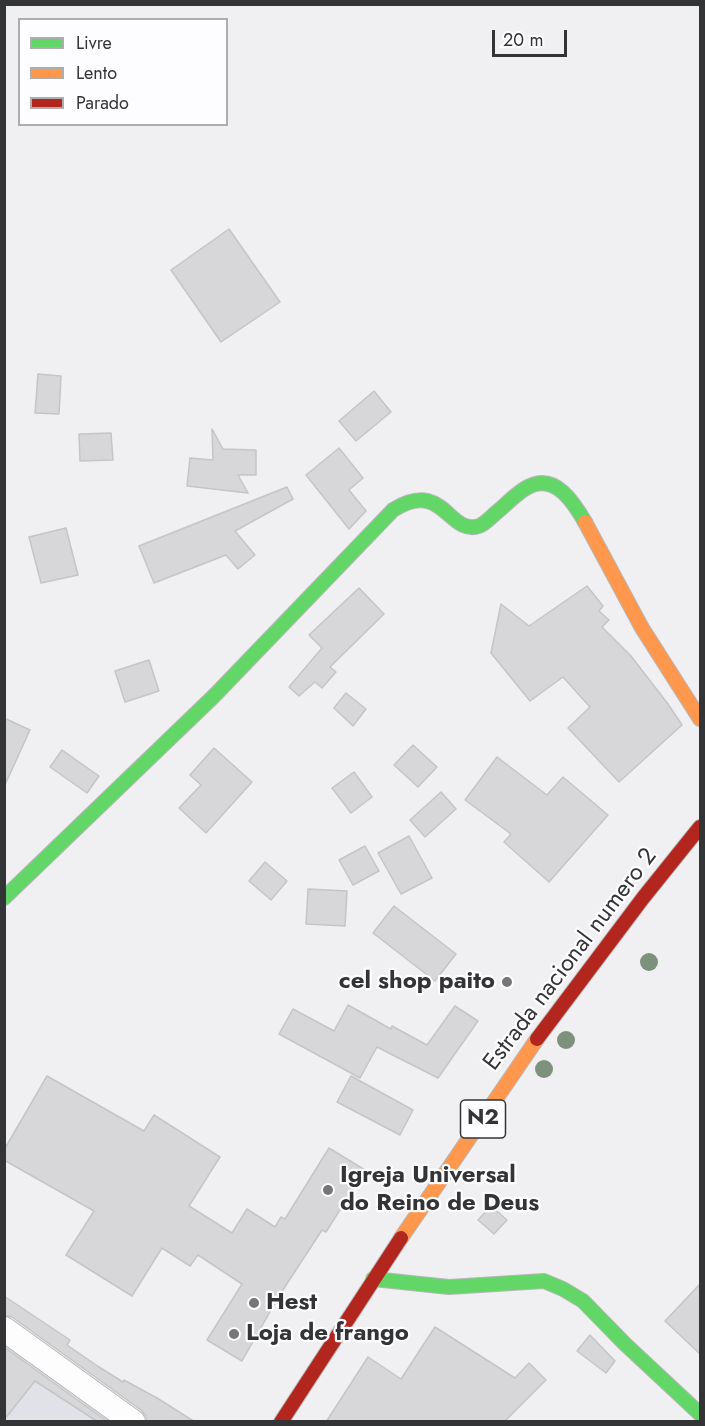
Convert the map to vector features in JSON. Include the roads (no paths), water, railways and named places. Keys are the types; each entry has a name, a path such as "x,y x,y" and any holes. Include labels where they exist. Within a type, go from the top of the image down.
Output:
{"street":[{"path":"4,898 214,696 393,510 406,502 419,499 436,504 463,526 478,526 530,486 548,483 561,489 579,512 642,628 700,719"},
{"name":"Estrada nacional numero 2","path":"281,1422 374,1279 561,1005 664,870 700,827"},
{"path":"374,1279 449,1287 544,1281 583,1301 610,1331 700,1414"},
{"path":"4,1329 133,1422"}],"place":[{"name":"cel shop paito","path":"507,982"},
{"name":"Igreja Universal do Reino de Deus","path":"328,1190"},
{"name":"Hest","path":"254,1303"},
{"name":"Loja de frango","path":"234,1334"}]}
